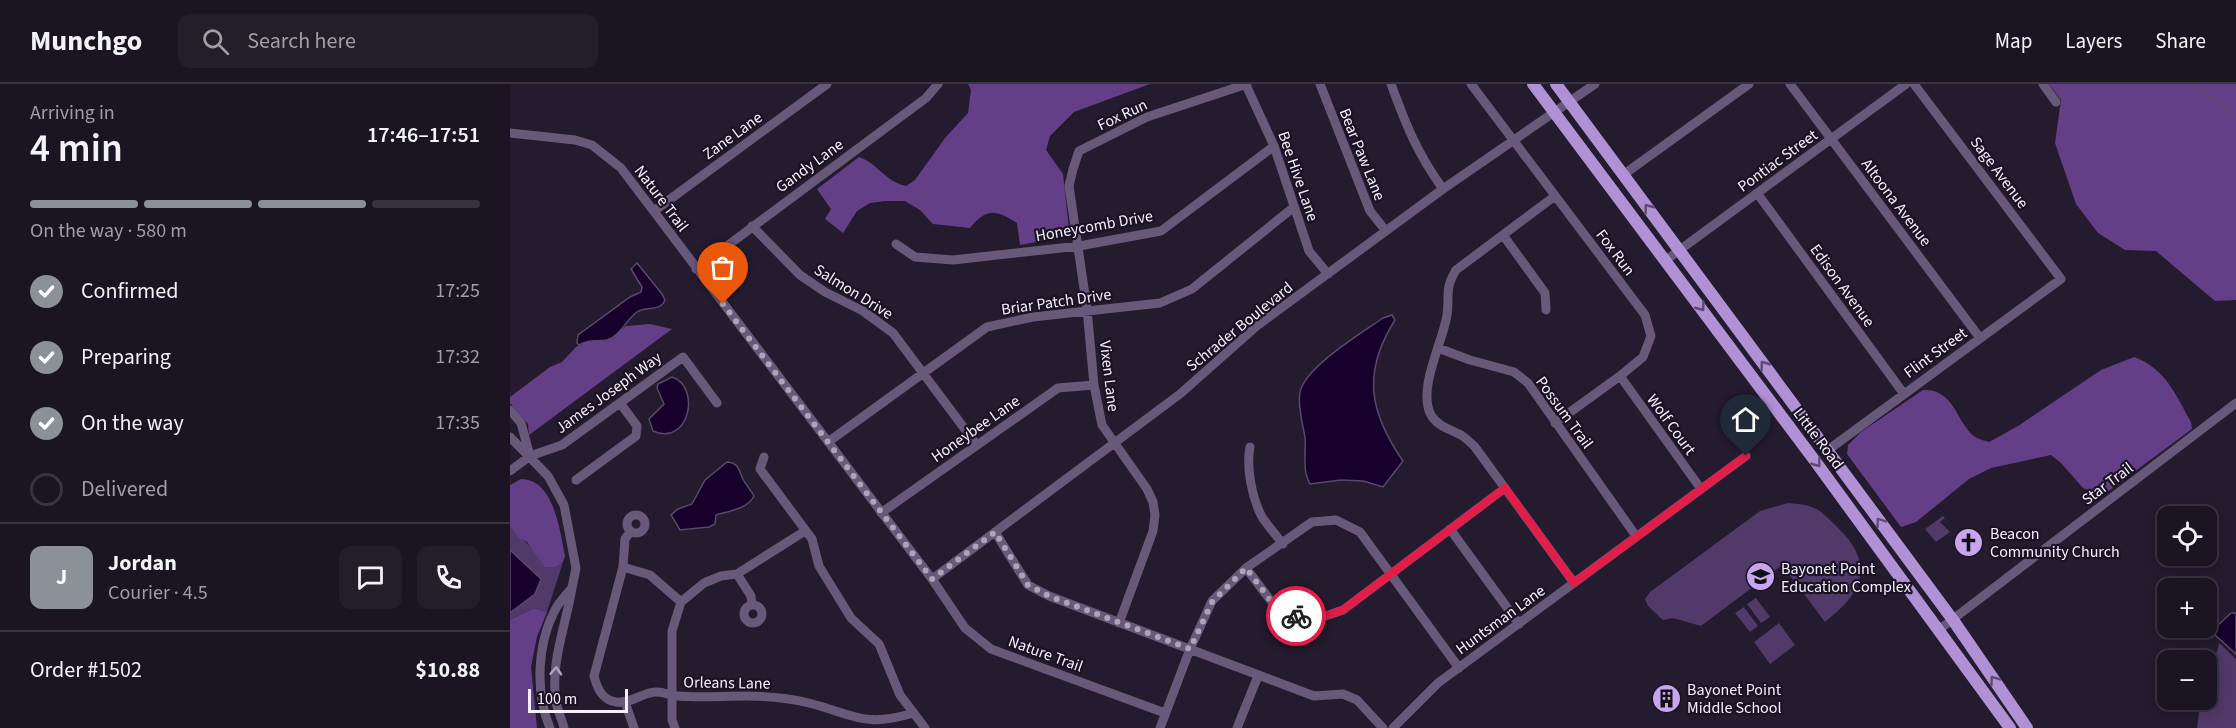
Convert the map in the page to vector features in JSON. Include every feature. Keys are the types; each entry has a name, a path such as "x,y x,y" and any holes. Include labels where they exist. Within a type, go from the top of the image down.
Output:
{"main road":[{"name":"Little Road","path":"1533,84 1940,629 2010,728"},
{"name":"Little Road","path":"1556,84 1953,620 2028,728"}],"street":[{"name":"Zane Lane","path":"654,211 827,84"},
{"name":"Gandy Lane","path":"696,269 926,98 938,84"},
{"name":"Fox Run","path":"1079,151 1147,117 1246,84"},
{"name":"Bee Hive Lane","path":"1246,84 1274,146 1309,251 1328,274"},
{"name":"Bear Paw Lane","path":"1320,84 1370,212 1386,231"},
{"path":"1391,84 1411,138 1425,165 1443,189"},
{"name":"Fox Run","path":"1471,84 1514,138 1645,315 1651,336 1643,357 1555,423"},
{"name":"Schrader Boulevard","path":"932,579 1180,394 1258,325 1514,138 1595,84"},
{"path":"1623,175 1749,84"},
{"name":"Altoona Avenue","path":"1790,84 1980,338"},
{"name":"Pontiac Street","path":"1666,260 1906,84"},
{"name":"Sage Avenue","path":"1914,84 2061,279"},
{"path":"2043,84 2056,102"},
{"name":"Nature Trail","path":"510,133 574,140 592,146 621,168 932,579 965,628 991,649 1165,713"},
{"name":"Honeycomb Drive","path":"896,244 915,257 953,260 1079,246 1161,231 1274,146"},
{"name":"Vixen Lane","path":"1079,151 1069,186 1087,309 1094,385 1102,425 1147,489 1153,502 1155,515 1153,531 1119,623"},
{"name":"Edison Avenue","path":"1757,193 1904,394"},
{"path":"1555,196 1456,270 1450,280 1446,295 1447,314 1428,384 1427,400 1431,414 1442,428 1462,436 1476,447 1574,583"},
{"name":"Briar Patch Drive","path":"828,442 987,327 1087,309 1160,303 1192,289 1294,207"},
{"name":"Salmon Drive","path":"752,226 801,275 825,292 863,311 893,333 976,444"},
{"path":"1503,235 1545,294 1546,310"},
{"name":"Flint Street","path":"1828,450 2061,279"},
{"name":"Possum Trail","path":"1438,348 1470,360 1514,372 1527,383 1636,536"},
{"name":"James Joseph Way","path":"510,471 530,456 562,445 683,357 717,403"},
{"name":"Wolf Court","path":"1620,376 1701,489"},
{"name":"Honeybee Lane","path":"881,513 1058,388 1094,385"},
{"path":"576,480 636,436 637,426 620,403"},
{"name":"Star Trail","path":"1940,629 2236,403"},
{"path":"510,410 521,423 530,456"},
{"path":"510,437 548,476 564,505 576,568 557,657 555,681 556,701 564,728"},
{"path":"1250,447 1248,459 1253,490 1262,516 1283,544"},
{"name":"Huntsman Lane","path":"1393,728 1438,683 1746,456"},
{"path":"764,457 760,469 812,539 819,566 851,618 879,644 900,694 925,728"},
{"path":"1246,568 1277,609 1311,621 1343,610 1505,488"},
{"path":"1160,728 1190,649 1212,602 1246,568 1312,522 1336,520 1360,532 1459,668"},
{"path":"1450,529 1519,624"},
{"path":"631,531 625,539 623,567 594,676 597,688 605,698 615,702 625,702 634,728"},
{"path":"675,728 672,720 672,631 681,602 704,583 721,576 737,574 806,531"},
{"path":"995,532 1028,585 1049,596 1314,696 1343,694 1357,700 1383,728"},
{"path":"623,567 650,575 681,602"},
{"path":"737,574 751,596 752,605"},
{"path":"550,728 544,714 540,686 544,643 555,610 572,588"},
{"path":"1237,728 1258,676"},
{"name":"Orleans Lane","path":"625,702 652,692 663,692 673,696 782,698 810,704 865,725 897,722 913,713"}],"shaded area":[{"path":"968,84 1150,84 1074,112 1050,136 1046,150 1063,174 1068,234 1020,245 1017,223 1003,215 986,214 970,228 933,224 920,210 905,201 870,203 857,211 843,233 825,219 831,209 817,189 859,157 899,184 906,186 915,180 945,138 968,113 971,90"},
{"path":"2049,84 2236,84 2236,300 2215,301 2156,251 2125,250 2098,233 2076,204 2055,143 2061,100"},
{"path":"637,263 665,300 656,308 637,312 611,338 579,345 578,335 630,297 641,292 642,287 631,269"},
{"path":"1392,315 1395,320 1384,339 1378,357 1374,375 1374,392 1383,426 1403,461 1383,487 1363,481 1341,480 1310,484 1305,468 1305,438 1299,403 1304,382 1335,351 1383,318"},
{"path":"650,324 672,329 529,435 528,424 510,403 510,397 550,367 562,362 585,341 609,339 626,326"},
{"path":"2134,357 2162,375 2180,402 2191,422 2192,429 2103,495 2083,488 2051,455 1991,468 1969,479 1916,522 1901,527 1847,454 1848,445 1861,432 1923,390 1934,391 1942,395 1954,407 1963,423 1975,437 1989,442 2018,426 2101,370"},
{"path":"672,377 681,383 686,391 687,413 683,423 676,431 666,434 653,431 649,419 664,404 657,388 658,384"},
{"path":"727,462 738,467 754,496 743,507 716,515 715,524 709,527 680,530 671,515 678,509 692,504 705,480"},
{"path":"521,479 532,481 541,488 553,508 565,556 563,562 556,567 545,567 527,542 519,538 510,527 510,485"},
{"path":"1788,503 1817,509 1840,530 1858,556 1861,568 1860,579 1855,590 1848,601 1825,622 1782,565 1701,626 1673,618 1663,620 1648,606 1645,599 1650,592 1760,511"},
{"path":"1943,516 1945,518 1940,522 1950,532 1936,542 1925,529"},
{"path":"510,527 556,567 563,562 547,612 534,608 510,620"},
{"path":"510,550 541,579 535,594 510,613"},
{"path":"1756,598 1770,617 1761,623 1747,604"},
{"path":"1744,607 1758,626 1750,632 1735,613"},
{"path":"534,608 547,612 537,637 531,667 537,728 510,728 510,620"},
{"path":"2231,613 2236,613 2236,654 2217,637 2217,626"},
{"path":"1779,623 1795,645 1770,664 1754,642"},
{"path":"2219,643 2236,659 2236,728 2197,728 2199,710 2217,710"}],"waterway":[{"path":"2194,84 2236,117"}],"way so far":[{"path":"723,304 932,579 995,532 1028,585 1049,596 1190,649 1212,602 1246,568 1277,609 1296,616"}],"place":[{"name":"Beacon Community Church","path":"1969,542"},
{"name":"Bayonet Point Education Complex","path":"1760,577"},
{"name":"Bayonet Point Middle School","path":"1666,698"}],"route":[{"path":"1296,616 1311,621 1343,610 1505,488 1574,583 1746,456"}]}
